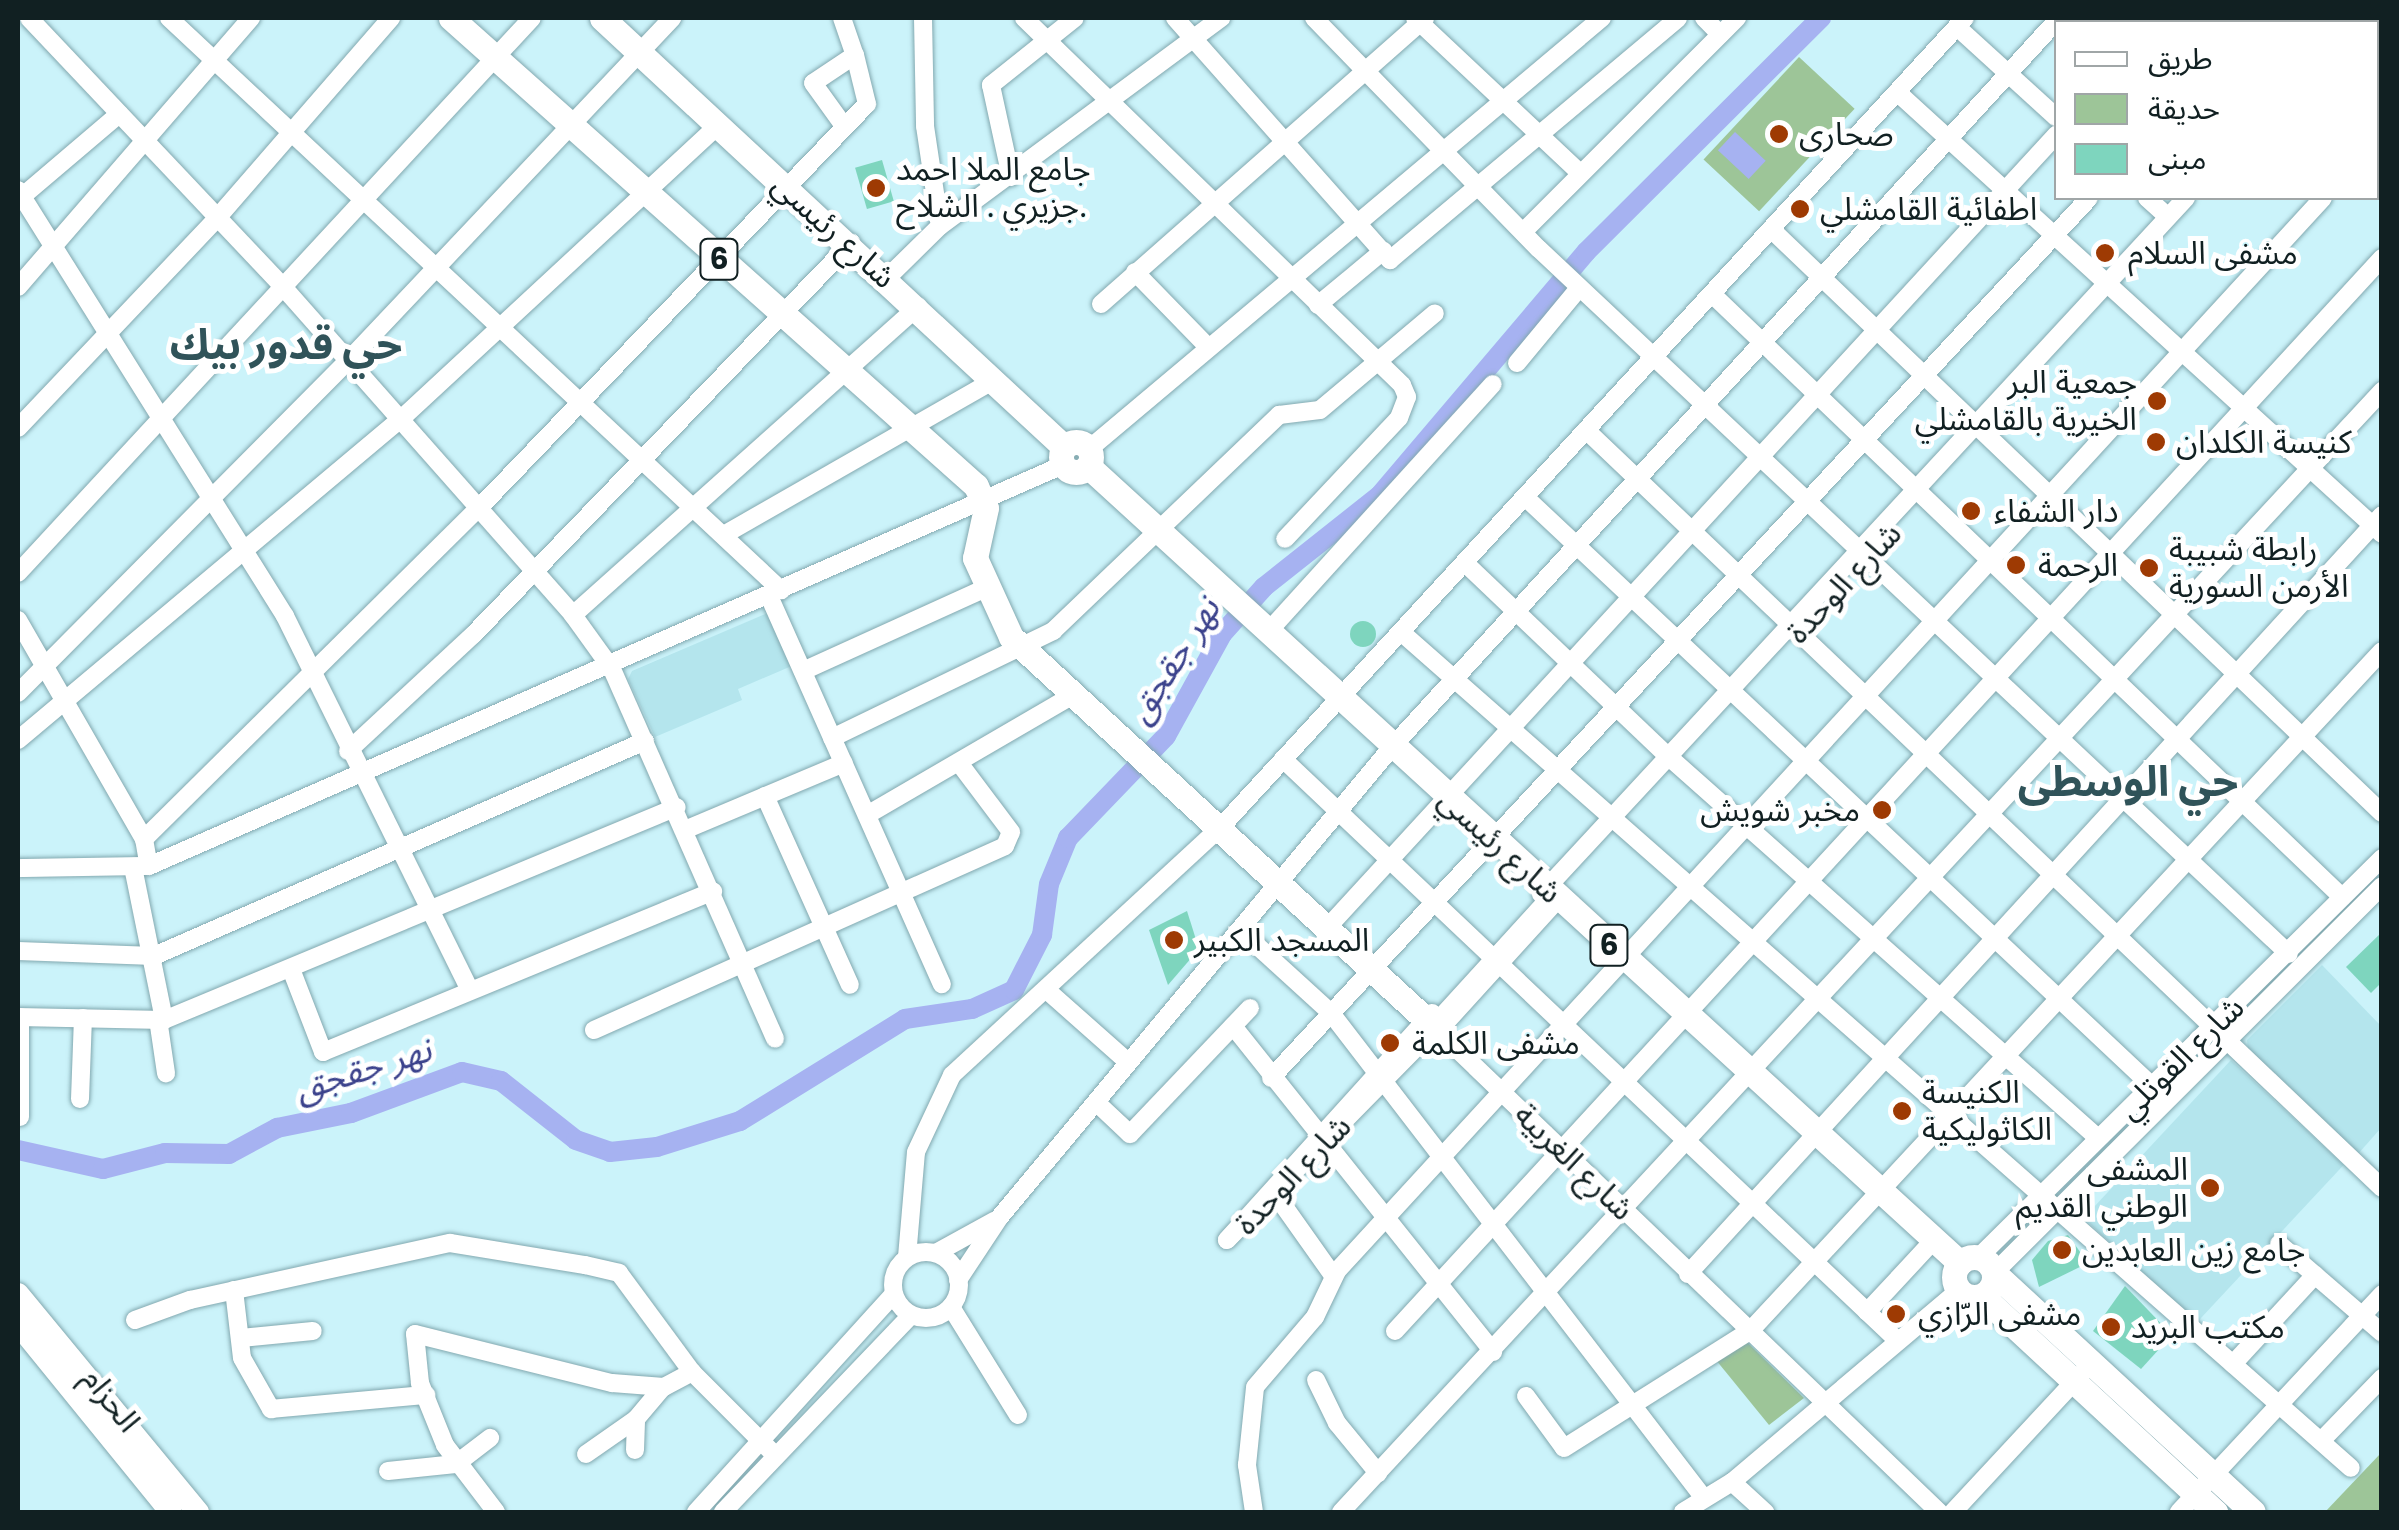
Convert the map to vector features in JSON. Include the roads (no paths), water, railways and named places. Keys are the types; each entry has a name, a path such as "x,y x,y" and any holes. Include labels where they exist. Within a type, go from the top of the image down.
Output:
{"highway":[{"name":"6","path":"451,18 968,478 984,502"},
{"name":"شارع رئيسي","path":"602,18 717,126 851,243 1339,700 1975,1276"},
{"path":"984,502 974,550 984,590"},
{"name":"شارع الغربية","path":"984,590 1022,650 1164,772 1431,1024"},
{"name":"شارع الوحدة","path":"1431,1024 1551,892"},
{"name":"6","path":"1975,1276 2083,1372 2215,1512"},
{"name":"6","path":"2196,1494 2252,1512"}],"main road":[{"name":"الحزام","path":"18,1294 198,1512"},
{"name":"الحزام","path":"18,1324 171,1512"}],"street":[{"path":"169,18 727,533 775,593 802,671 942,984"},
{"path":"18,287 251,18"},
{"path":"18,428 218,217 392,18"},
{"path":"18,573 532,18"},
{"path":"18,693 216,498 672,18"},
{"path":"144,839 479,508 716,256 867,104 842,18"},
{"path":"923,18 925,126 940,226"},
{"path":"1024,18 1402,385 1406,407 1337,492 1285,539"},
{"path":"1011,177 990,88 1075,18"},
{"path":"1174,18 1390,260 1678,18"},
{"path":"887,278 940,226 1221,18"},
{"path":"1314,18 1575,284 2289,954"},
{"path":"18,868 141,867 612,669 1076,457 1602,18"},
{"path":"1704,18 1720,34"},
{"path":"1523,232 1738,18"},
{"path":"18,35 32,19 284,288 573,615 612,669 677,807 775,1039"},
{"path":"1102,304 1366,72 1420,19 1580,173"},
{"path":"2054,22 2008,73 1820,274 1634,476 1392,747 1242,932 998,1218 958,1280 950,1307 932,1318 911,1315 894,1294 894,1274 907,1258 916,1152 933,1103 964,1062 1050,993 1222,826 1961,22 2008,73 2054,114"},
{"path":"844,126 813,83 854,55"},
{"path":"1688,1274 2178,737 2378,525 2180,351 1897,92"},
{"path":"119,114 19,196 110,330 216,498 312,675 348,751 365,776 470,990"},
{"path":"18,740 401,420 717,126"},
{"path":"1328,927 2054,136"},
{"path":"1271,1078 2087,200"},
{"path":"2149,200 2168,217"},
{"name":"شارع الوحدة","path":"2110,287 2184,200"},
{"name":"شارع الوحدة","path":"1551,892 2110,287 2198,200"},
{"path":"1254,1512 1247,1465 1255,1387 1315,1317 1334,1277 2321,200"},
{"path":"1771,229 2382,813"},
{"path":"348,751 534,572 851,243"},
{"path":"1318,305 1383,251"},
{"path":"1395,1331 1436,1280 2382,258"},
{"path":"1134,272 1207,346"},
{"path":"1517,362 1575,284"},
{"path":"1712,294 2241,796 2342,897"},
{"path":"573,615 918,306"},
{"path":"832,738 1022,650 1062,623 1279,415 1320,410 1435,313"},
{"path":"727,533 994,380"},
{"path":"1263,630 1493,384"},
{"path":"1341,1512 2382,391"},
{"path":"1586,430 2382,1188"},
{"path":"1525,497 2152,1086"},
{"path":"1465,563 1673,761 2098,1138"},
{"path":"802,671 984,590"},
{"path":"18,620 144,839 141,867 166,1073"},
{"path":"1402,632 2351,1468"},
{"path":"1526,1396 1564,1448 1750,1332 1811,1259 1947,1112 2300,733 2382,652"},
{"path":"867,815 1074,694"},
{"path":"18,951 154,956 645,741"},
{"path":"1283,760 1897,1340"},
{"path":"686,829 844,763"},
{"path":"594,1030 902,896 1011,840 960,764"},
{"path":"765,796 850,986"},
{"path":"20,1117 19,1017 161,1020 432,912 677,807"},
{"name":"شارع القوتلي","path":"1975,1276 2042,1196 2098,1138 2289,954 2382,858"},
{"name":"شارع القوتلي","path":"1975,1276 2058,1210 2382,886"},
{"path":"291,969 323,1052 713,891"},
{"path":"1242,932 1331,1013 1379,1078 1495,1217 1636,1402 1702,1497"},
{"path":"1050,993 1128,1062"},
{"path":"1098,1104 1130,1134 1250,1008"},
{"path":"80,1099 83,1018"},
{"name":"شارع الوحدة","path":"1322,1137 1276,1195 1227,1240 1322,1137 1431,1024"},
{"name":"شارع الغربية","path":"1431,1024 1938,1512"},
{"path":"1233,1026 1493,1352"},
{"path":"1276,1195 1334,1277"},
{"path":"907,1258 936,1253 998,1218"},
{"path":"1867,1312 1934,1240"},
{"path":"135,1320 234,1290 450,1243 585,1265 619,1272 692,1372 767,1447"},
{"path":"2280,1244 2382,1333"},
{"path":"936,1253 958,1280"},
{"path":"2233,1364 2315,1275"},
{"path":"1683,1512 1732,1482 1975,1276"},
{"path":"234,1290 251,1384 277,1412 426,1395"},
{"path":"723,1512 767,1447 894,1294"},
{"path":"2196,1494 2382,1294"},
{"path":"950,1307 1018,1415"},
{"path":"696,1512 911,1315"},
{"path":"241,1338 313,1331"},
{"path":"496,1512 456,1464 426,1395 415,1334 488,1347 572,1377 664,1387"},
{"path":"586,1454 636,1418 664,1387 692,1372"},
{"path":"1953,1512 2083,1372"},
{"path":"2321,1442 2382,1378"},
{"path":"1316,1380 1337,1424 1378,1473"},
{"path":"634,1450 636,1418"},
{"path":"388,1471 456,1464 490,1438"},
{"path":"1732,1482 1765,1512"}],"water":[{"path":"1735,132 1766,161 1749,179 1718,150"}],"waterway":[{"name":"نهر جقجق","path":"18,1150 103,1169 165,1153 229,1154 277,1128 351,1113 462,1072 501,1081 576,1140 610,1152 657,1147 740,1121 905,1019 972,1009 1014,990 1042,935 1049,884 1068,838 1166,736 1222,634 1264,587 1380,495 1586,252 1821,18"}],"place":[{"name":"صحارى","path":"1779,134"},
{"name":"جامع الملا احمد جزيري . الشلاح.","path":"876,188"},
{"name":"اطفائية القامشلي","path":"1800,209"},
{"name":"مشفى السلام","path":"2105,253"},
{"name":"جمعية البر الخيرية بالقامشلي","path":"2157,401"},
{"name":"كنيسة الكلدان","path":"2156,442"},
{"name":"دار الشفاء","path":"1971,511"},
{"name":"الرحمة","path":"2016,565"},
{"name":"رابطة شبيبة اﻷرمن السورية","path":"2149,568"},
{"name":"مخبر شويش","path":"1882,810"},
{"name":"المسجد الكبير","path":"1174,940"},
{"name":"مشفى الكلمة","path":"1390,1043"},
{"name":"الكنيسة الكاثوليكية","path":"1902,1111"},
{"name":"المشفى الوطني القديم","path":"2210,1188"},
{"name":"جامع زين العابدين","path":"2062,1250"},
{"name":"مشفى الرّازي","path":"1896,1314"},
{"name":"مكتب البريد","path":"2111,1327"}],"district":[{"name":"حي قدور بيك","path":"286,345"},
{"name":"حي الوسطى","path":"2128,782"}]}
